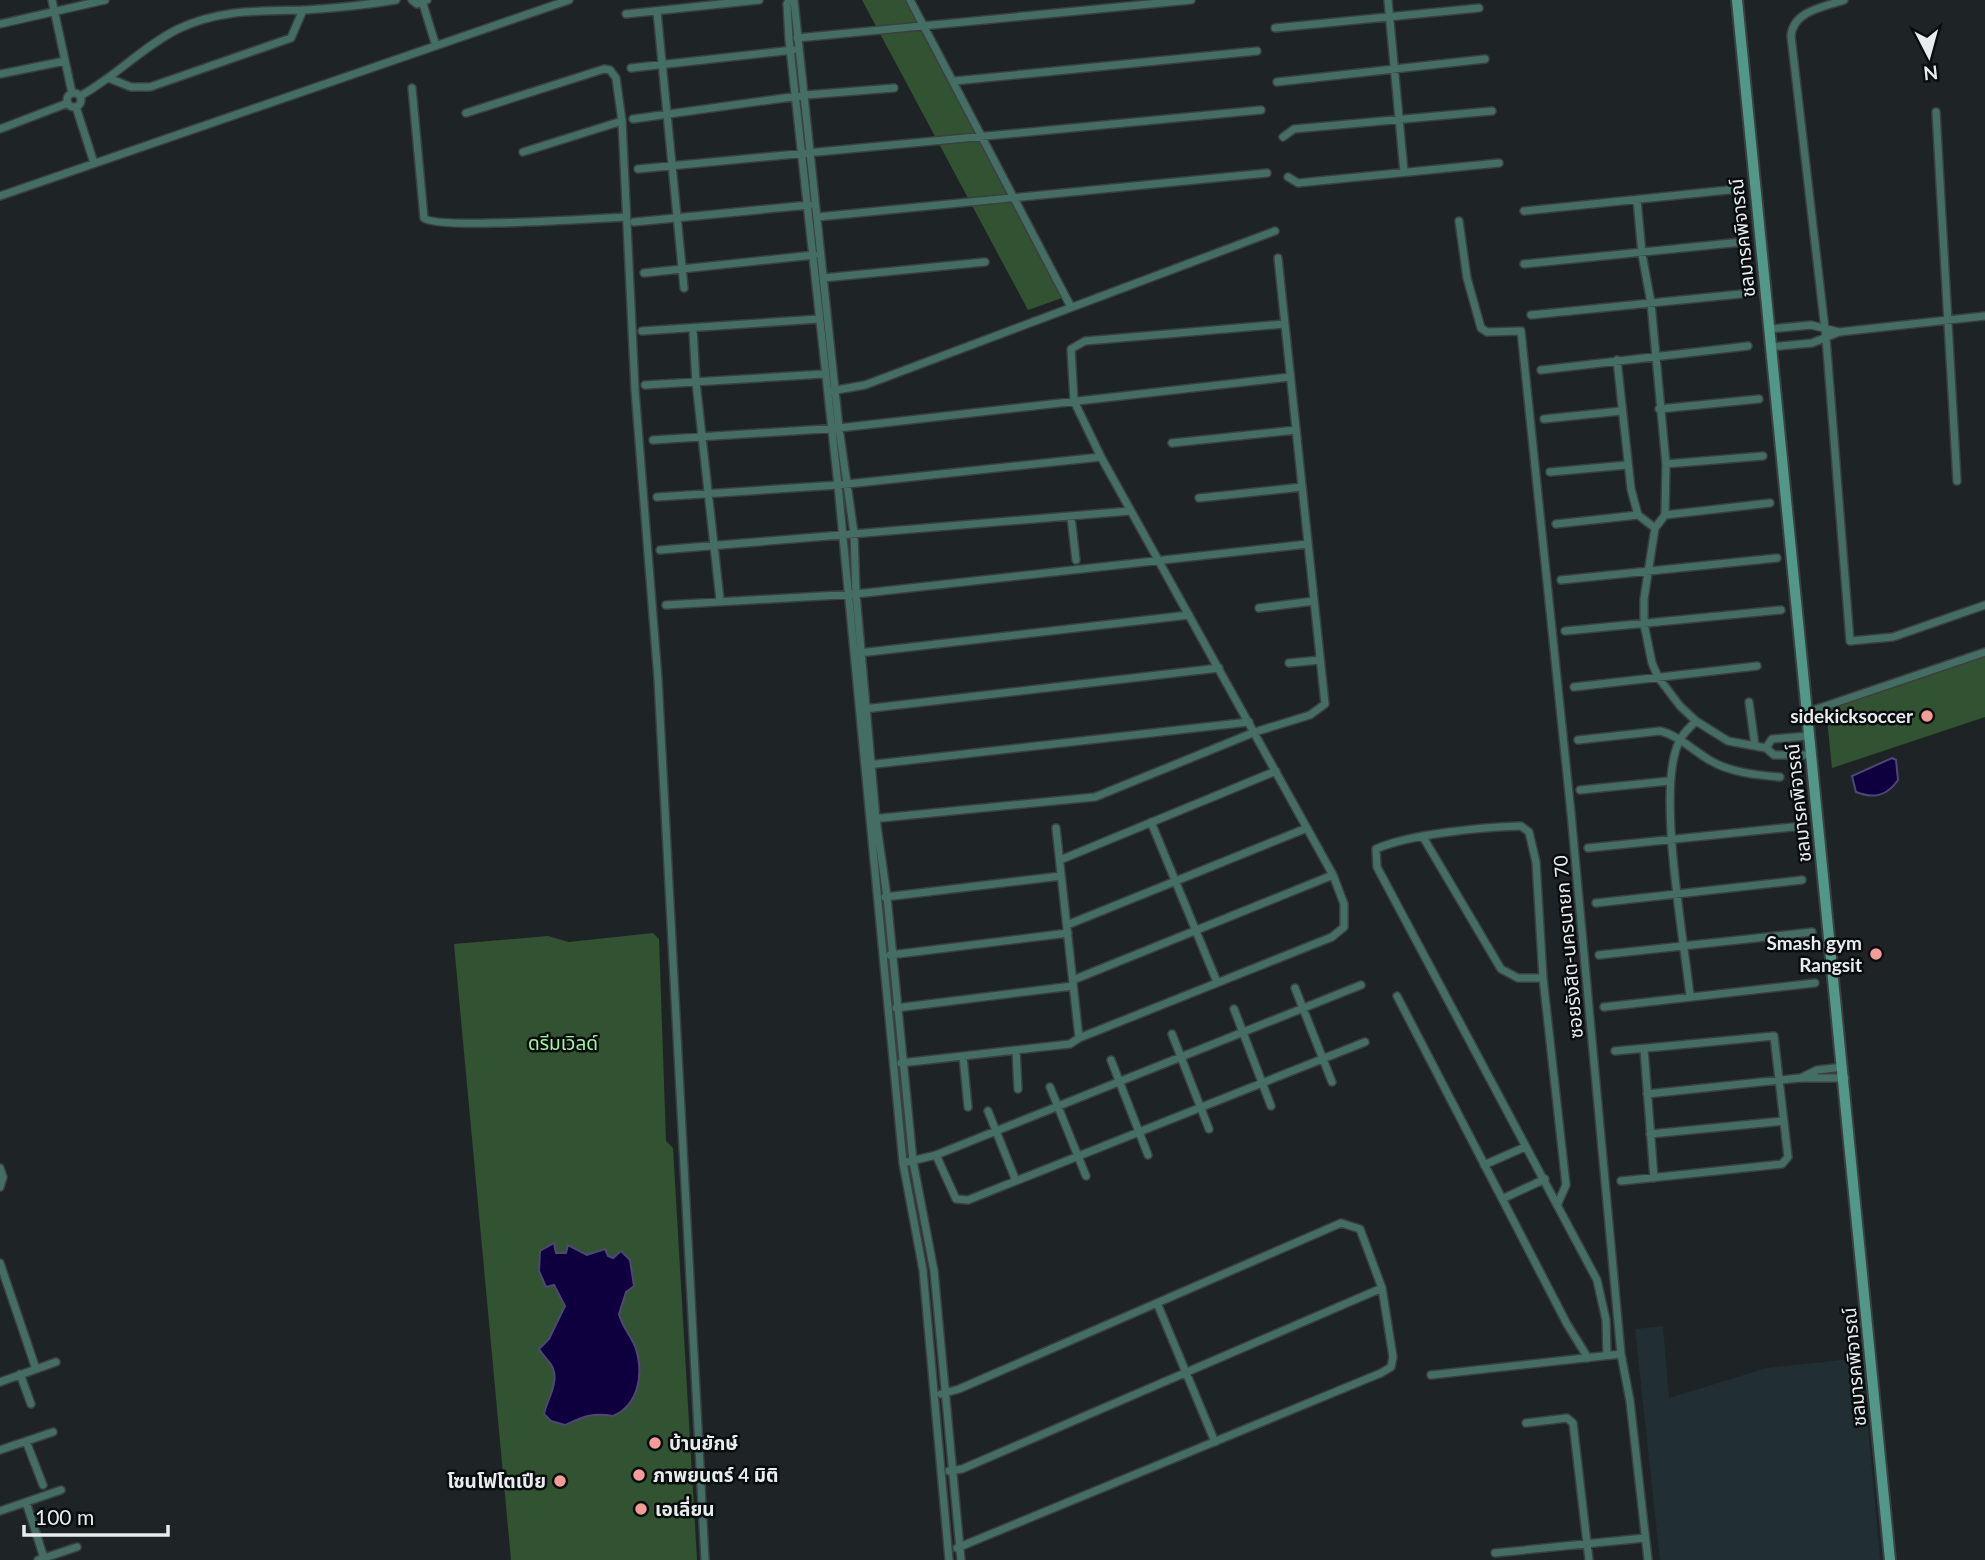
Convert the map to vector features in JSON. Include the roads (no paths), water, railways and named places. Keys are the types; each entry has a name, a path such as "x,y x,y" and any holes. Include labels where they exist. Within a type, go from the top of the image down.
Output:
{"street":[{"path":"52,0 65,61 81,101 76,107"},
{"path":"0,24 106,0"},
{"path":"68,103 67,99 111,79 156,42 202,19 238,11 303,10 396,0"},
{"path":"412,0 425,2 436,46"},
{"path":"0,196 569,0"},
{"path":"626,13 759,0"},
{"path":"792,0 800,38 819,217 836,391 835,428"},
{"path":"792,0 789,39 824,374 835,428 842,485 842,533 872,765 870,818 887,897 913,1161 934,1271 961,1560"},
{"path":"910,0 1071,307"},
{"path":"789,39 1191,0"},
{"path":"1388,0 1404,172"},
{"name":"ชลมารคพิจารณ์","path":"1737,0 1890,1560"},
{"path":"1844,0 1804,14 1792,26 1791,36 1826,338 1850,641 1893,637 1985,605"},
{"path":"1275,28 1479,8"},
{"path":"111,79 131,87 150,87 291,38 303,10"},
{"path":"657,11 684,288"},
{"path":"631,68 800,49"},
{"path":"954,81 1257,51"},
{"path":"1277,82 1485,59"},
{"path":"0,74 65,61"},
{"path":"466,113 610,69 616,78 622,121 635,390 658,679 705,1560"},
{"path":"412,88 424,218 428,222 461,224 626,217"},
{"path":"633,119 806,95 894,88"},
{"path":"0,129 68,103 76,107 94,163"},
{"path":"638,169 1261,110"},
{"path":"1283,137 1294,129 1492,111"},
{"path":"1936,112 1957,481"},
{"path":"523,152 622,121"},
{"path":"1287,177 1298,183 1499,163"},
{"path":"809,218 1267,173"},
{"path":"1524,211 1738,189"},
{"path":"1637,200 1642,254 1651,303 1666,464 1665,515 1655,528 1644,599 1644,624 1658,677 1680,706 1696,721 1728,741 1766,748 1774,755 1810,755"},
{"path":"634,222 817,204"},
{"name":"ซอยรังสิต-นครนายก 70","path":"1459,220 1467,278 1481,328 1487,332 1521,331 1571,813 1621,1354 1630,1401 1648,1560"},
{"path":"827,392 865,385 1275,231"},
{"path":"1524,264 1742,242"},
{"path":"645,273 822,254"},
{"path":"857,818 1095,797 1255,732 1320,710 1325,704 1278,258"},
{"path":"815,279 985,262"},
{"path":"1531,314 1751,293"},
{"path":"1770,347 1812,343 1839,332 1985,316"},
{"path":"642,331 693,330 819,319"},
{"path":"894,1064 1070,1044 1079,1038 1339,933 1344,928 1344,904 1333,875 1101,457 1074,401 1069,359 1071,349 1076,344 1284,324"},
{"path":"1769,329 1811,325 1839,332"},
{"path":"693,330 696,382 720,600"},
{"path":"1541,370 1748,346"},
{"path":"1617,360 1628,465 1638,515 1655,528"},
{"path":"645,385 824,374"},
{"path":"653,440 835,428 1290,377"},
{"path":"1660,409 1759,399"},
{"path":"1544,419 1621,411"},
{"path":"1172,443 1296,430"},
{"path":"1666,464 1763,456"},
{"path":"657,496 842,485 1101,457"},
{"path":"1550,472 1628,465"},
{"path":"842,485 854,533 852,594"},
{"path":"1199,498 1302,487"},
{"path":"1665,515 1770,503"},
{"path":"660,551 842,533 1071,517 1130,510"},
{"path":"1556,524 1638,515"},
{"path":"1071,517 1076,560"},
{"path":"666,605 852,594 1308,544"},
{"path":"1561,580 1777,558"},
{"path":"1259,608 1314,601"},
{"path":"1565,631 1781,610"},
{"path":"858,653 1189,615"},
{"path":"1805,713 1985,652"},
{"path":"1289,663 1320,660"},
{"path":"1574,687 1757,666"},
{"path":"863,709 1219,668"},
{"path":"1749,702 1755,745"},
{"path":"863,709 863,766 902,1163 923,1270 949,1560"},
{"path":"1690,996 1672,838 1669,781 1679,740 1696,721"},
{"path":"863,766 1248,722"},
{"path":"1578,740 1660,731 1714,763 1744,773 1780,777"},
{"path":"1766,748 1772,739 1808,736"},
{"path":"1060,860 1276,771"},
{"path":"1580,790 1669,781"},
{"path":"1151,822 1217,982"},
{"path":"1558,1203 1566,1185 1543,978 1536,862 1529,832 1521,826 1506,826 1423,837 1376,849 1375,861 1597,1280 1606,1320 1607,1355"},
{"path":"1588,848 1793,827"},
{"path":"1056,828 1079,1038"},
{"path":"883,956 1068,929 1175,881 1307,828"},
{"path":"1423,837 1501,969 1518,978 1543,978"},
{"path":"888,1009 1073,983 1333,875"},
{"path":"877,898 1061,876"},
{"path":"1596,902 1678,891 1802,880"},
{"path":"1599,955 1812,932"},
{"path":"1604,1007 1815,983"},
{"path":"902,1163 936,1155 1361,985"},
{"path":"1295,988 1332,1082"},
{"path":"1397,996 1567,1324 1588,1358"},
{"path":"1234,1009 1270,1106"},
{"path":"1172,1034 1209,1129"},
{"path":"1615,1051 1774,1036 1788,1157 1782,1164 1621,1181"},
{"path":"936,1155 956,1199 960,1201 1365,1042"},
{"path":"1644,1049 1654,1178"},
{"path":"1016,1050 1018,1089"},
{"path":"963,1056 968,1107"},
{"path":"1111,1060 1148,1155"},
{"path":"1800,1078 1817,1070 1844,1073"},
{"path":"1647,1094 1844,1073"},
{"path":"1050,1087 1086,1177"},
{"path":"988,1111 1016,1181"},
{"path":"1650,1134 1784,1121"},
{"path":"1484,1165 1525,1147"},
{"path":"0,1168 3,1177 0,1187"},
{"path":"1502,1199 1545,1179"},
{"path":"933,1395 944,1393 1341,1223 1360,1229 1382,1288 1393,1357 1391,1367 1215,1442 948,1550"},
{"path":"0,1262 36,1369"},
{"path":"941,1472 952,1471 1382,1288"},
{"path":"1157,1303 1215,1442"},
{"path":"1431,1375 1621,1354"},
{"path":"0,1382 55,1362"},
{"path":"20,1374 31,1404"},
{"path":"1526,1423 1567,1418 1573,1423 1589,1560"},
{"path":"0,1450 52,1432"},
{"path":"26,1441 43,1485"},
{"path":"0,1511 61,1490"},
{"path":"26,1502 41,1559 76,1547"},
{"path":"1495,1553 1645,1538"},
{"path":"1534,1549 1535,1560"}],"place":[{"name":"sidekicksoccer","path":"1927,716"},
{"name":"Smash gym Rangsit","path":"1876,954"},
{"name":"บ้านยักษ์","path":"655,1443"},
{"name":"ภาพยนตร์ 4 มิติ","path":"639,1475"},
{"name":"โซนโฟโตเปีย","path":"560,1481"},
{"name":"เอเลี่ยน","path":"641,1509"}],"park label":[{"name":"ดรีมเวิลด์","path":"563,1043"}]}
